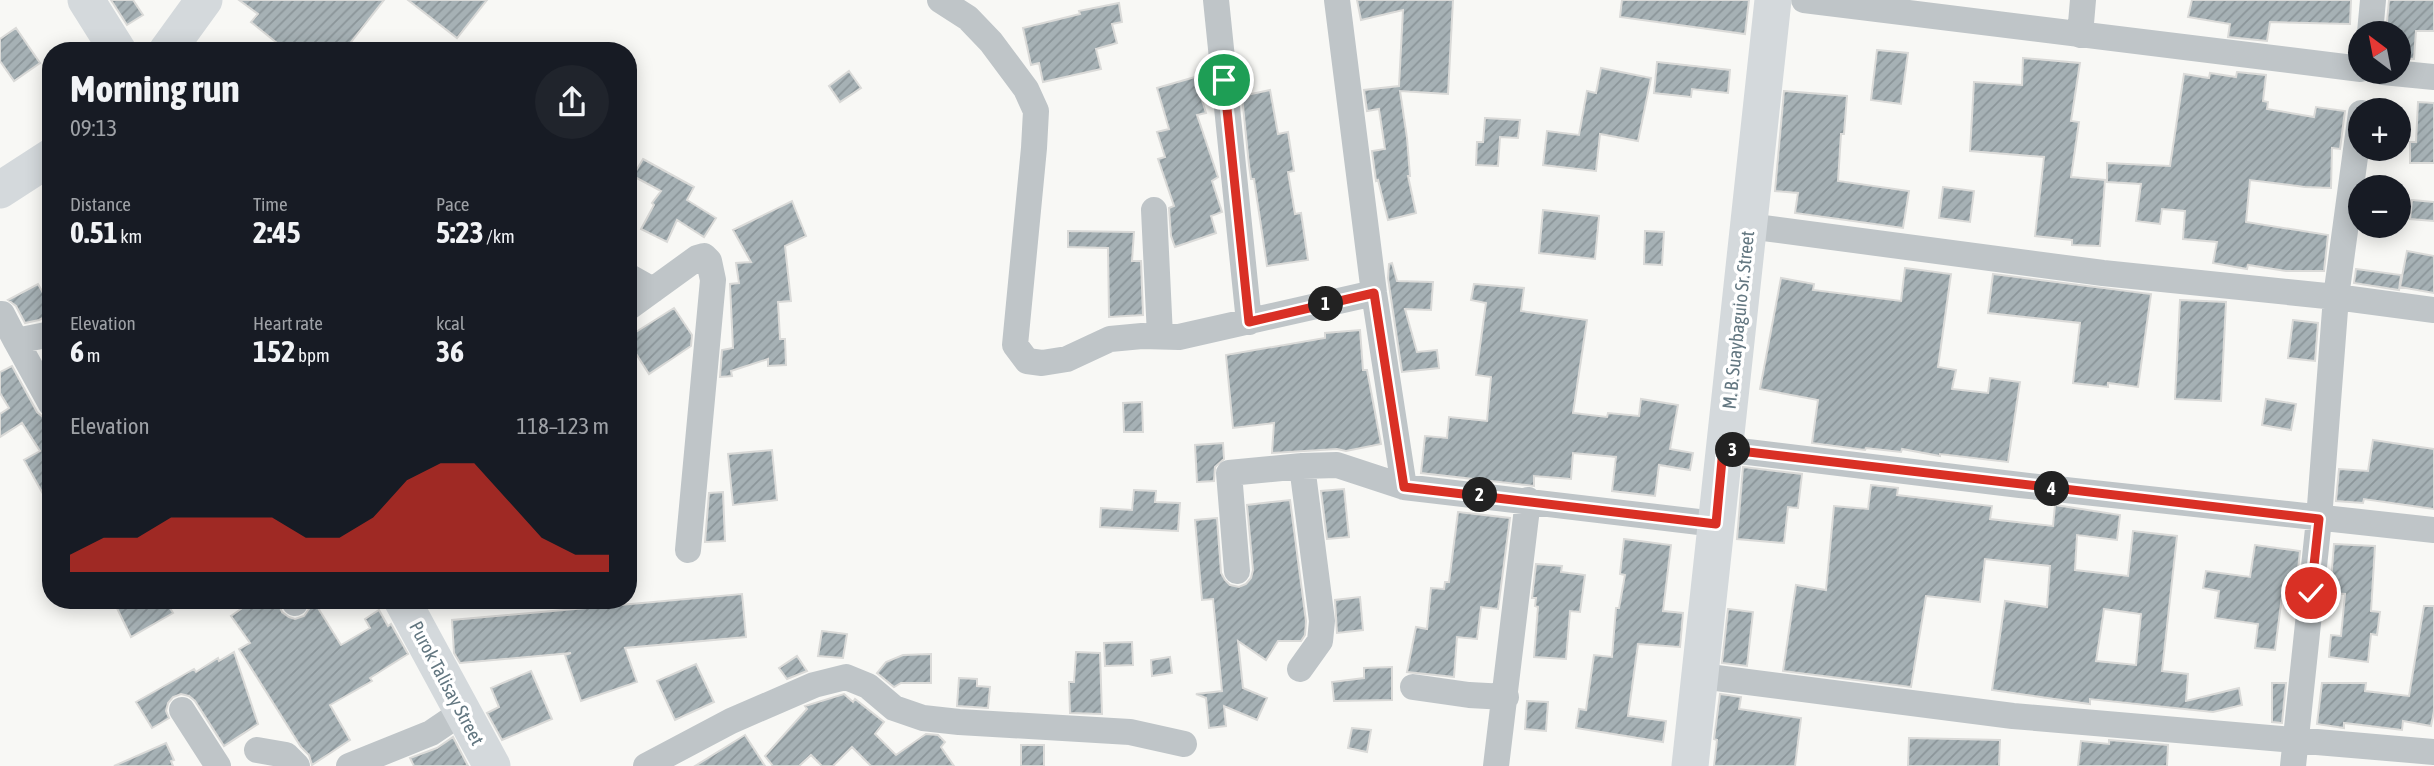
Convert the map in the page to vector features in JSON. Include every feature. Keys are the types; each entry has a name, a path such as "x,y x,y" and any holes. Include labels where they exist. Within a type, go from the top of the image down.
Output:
{"street":[{"path":"86,0 112,42"},
{"path":"174,42 204,0"},
{"path":"940,0 968,18 990,42 1027,89 1036,111 1015,345 1027,361 1042,363 1067,359 1110,339 1179,337 1374,293"},
{"path":"1216,0 1249,322"},
{"path":"1337,0 1374,293 1404,487"},
{"name":"M. B. Suaybaguio Sr. Street","path":"1690,766 1773,0"},
{"path":"1804,0 2348,67"},
{"path":"2080,35 2083,0"},
{"path":"2371,21 2373,0"},
{"path":"2412,75 2434,77"},
{"path":"2294,754 2319,519 2336,297 2354,161"},
{"path":"0,190 42,163"},
{"path":"1154,210 1160,336"},
{"path":"1748,226 2103,273 2434,310"},
{"path":"637,302 697,258 704,257 709,261 713,280 688,550"},
{"path":"637,281 653,290"},
{"path":"2,314 42,388"},
{"path":"16,341 42,336"},
{"path":"1723,449 2434,530"},
{"path":"1300,669 1320,641 1322,621 1303,466"},
{"path":"1237,571 1229,473 1303,466 1337,466 1404,487 1716,524"},
{"path":"1496,766 1528,500"},
{"name":"Purok Talisay Street","path":"407,609 492,766"},
{"path":"1701,676 2294,754 2434,752"},
{"path":"646,766 731,720 814,685 846,677 868,686 894,708 923,718 1130,732 1184,744"},
{"path":"1413,687 1506,697"},
{"path":"181,710 218,766"},
{"path":"349,766 432,733 462,712"},
{"path":"257,750 286,755 297,766"}],"building":[{"path":"111,0 133,0 143,15 127,25"},
{"path":"239,0 384,0 351,42 276,42 251,22 258,14"},
{"path":"408,0 487,0 457,38"},
{"path":"1357,0 1453,0 1448,94 1400,91 1407,138 1408,176 1416,213 1388,220 1378,180 1376,181 1372,151 1385,149 1379,109 1367,111 1364,90 1399,86 1403,10 1361,20"},
{"path":"1622,0 1749,0 1745,34 1620,17"},
{"path":"2192,0 2351,0 2348,24 2270,22 2267,41 2228,37 2230,24 2188,17"},
{"path":"2389,0 2434,0 2434,31 2416,31 2414,59 2412,21 2387,21"},
{"path":"1119,3 1122,22 1112,24 1117,43 1096,49 1101,69 1043,82 1039,63 1031,65 1023,28 1080,14 1079,11"},
{"path":"16,28 40,63 14,81 0,61 0,39"},
{"path":"1877,50 1908,53 1901,104 1871,100"},
{"path":"2023,58 2080,63 2071,121 2079,122 2071,177 2105,180 2100,246 2072,245 2072,240 2035,236 2044,157 1970,151 1974,82 2022,85"},
{"path":"1657,62 1730,70 1728,93 1692,89 1691,97 1654,93"},
{"path":"1601,68 1651,78 1638,141 1600,134 1596,171 1543,165 1547,131 1579,135 1587,91 1596,93"},
{"path":"849,71 861,88 840,102 829,86"},
{"path":"2237,72 2266,75 2263,101 2268,102 2267,109 2314,117 2316,107 2345,111 2340,149 2332,148 2331,188 2250,180 2246,222 2328,235 2324,271 2286,271 2248,265 2247,269 2213,263 2217,242 2183,239 2185,211 2162,209 2160,224 2136,221 2141,184 2107,182 2107,163 2170,166 2184,74 2209,78 2210,73 2236,77"},
{"path":"1195,77 1206,113 1197,115 1218,177 1212,181 1222,212 1211,216 1216,233 1175,247 1171,236 1169,208 1174,206 1158,159 1165,157 1157,132 1169,129 1157,88"},
{"path":"1270,90 1278,134 1288,132 1294,171 1288,172 1295,214 1301,213 1308,260 1267,266 1254,179 1251,179 1242,96"},
{"path":"1784,91 1847,96 1838,181 1909,191 1903,228 1795,213 1798,193 1775,191"},
{"path":"2418,102 2434,103 2434,163 2410,163 2411,142 2416,142"},
{"path":"1485,118 1520,120 1518,138 1500,137 1498,166 1476,165 1477,142 1483,142"},
{"path":"643,159 694,187 687,200 716,218 704,237 677,220 667,242 641,229 654,205 652,203 661,191 637,178 637,169"},
{"path":"1943,187 1974,191 1970,222 1939,218"},
{"path":"2412,200 2434,202 2434,221 2411,219"},
{"path":"792,201 806,236 785,246 791,301 778,302 780,339 785,339 786,365 768,366 768,359 731,371 732,376 720,377 722,350 733,348 730,284 739,283 736,263 751,262 733,230"},
{"path":"1543,210 1599,216 1595,259 1539,253"},
{"path":"1068,231 1134,232 1132,261 1141,261 1143,315 1109,317 1108,248 1068,247"},
{"path":"1645,231 1664,232 1662,265 1644,264"},
{"path":"2407,251 2434,256 2434,293 2400,287"},
{"path":"1392,263 1397,281 1433,282 1431,310 1405,309 1417,352 1437,350 1439,368 1402,372 1388,278 1389,264"},
{"path":"1905,268 1951,274 1938,367 1956,370 1952,389 1988,393 1990,378 2020,382 2008,462 1940,456 1902,449 1901,452 1865,450 1812,443 1818,400 1760,389 1781,278 1814,284 1813,290 1901,301"},
{"path":"2356,269 2401,275 2399,290 2354,283"},
{"path":"1993,274 2151,294 2138,387 2108,383 2108,387 2073,383 2080,323 1988,313"},
{"path":"38,284 42,291 42,318 25,323 16,306 8,300"},
{"path":"1474,284 1524,288 1521,311 1587,320 1573,413 1607,417 1608,413 1639,416 1641,399 1678,405 1670,449 1693,453 1690,470 1659,465 1655,496 1612,491 1616,457 1573,453 1571,479 1534,476 1534,486 1421,473 1425,436 1447,438 1449,417 1487,421 1491,377 1476,375 1486,303 1471,300"},
{"path":"2180,300 2226,302 2221,401 2175,399"},
{"path":"674,308 692,335 691,346 649,374 637,355 637,331"},
{"path":"2293,320 2318,323 2315,361 2288,358"},
{"path":"1360,330 1363,370 1367,370 1381,444 1346,451 1337,449 1272,453 1274,423 1233,428 1226,355 1325,338 1325,333"},
{"path":"12,366 42,416 42,492 24,460 40,451 22,423 0,437 0,414 9,408 0,393 0,372"},
{"path":"2266,399 2296,404 2291,430 2262,425"},
{"path":"1142,402 1143,432 1124,432 1123,403"},
{"path":"2373,440 2434,449 2434,509 2364,499 2363,503 2336,501 2339,469 2368,471"},
{"path":"1223,443 1224,459 1215,467 1214,481 1197,482 1195,445"},
{"path":"772,450 777,500 733,505 728,454"},
{"path":"1743,467 1802,474 1798,508 1788,507 1784,543 1737,539"},
{"path":"1871,485 1898,488 1897,495 1992,506 1990,519 2053,526 2055,505 2120,515 2117,540 2077,535 2075,570 2128,576 2133,531 2177,536 2162,671 2188,674 2186,701 2239,688 2242,705 2213,712 2090,699 2090,704 1992,690 2005,601 2047,607 2050,566 1985,559 1980,602 1926,596 1911,687 1783,671 1796,585 1826,590 1834,506 1868,509","holes":["2104,609 2141,614 2136,665 2096,661"]},
{"path":"1344,489 1349,537 1327,539 1321,491"},
{"path":"1134,490 1156,491 1155,502 1180,503 1178,531 1100,527 1101,508 1132,510"},
{"path":"723,492 725,541 705,542 709,493"},
{"path":"1290,500 1306,621 1305,635 1301,641 1278,641 1266,660 1238,641 1243,688 1267,698 1257,720 1224,706 1226,726 1209,728 1206,698 1196,694 1222,691 1213,599 1202,600 1195,520 1217,518 1221,573 1230,585 1239,587 1251,578 1253,570 1247,505"},
{"path":"1458,512 1510,518 1498,609 1481,607 1477,639 1457,637 1454,677 1407,672 1416,627 1427,629 1431,588 1444,589 1445,582 1449,582"},
{"path":"1624,539 1671,545 1663,611 1683,613 1680,647 1638,644 1628,716 1666,721 1663,742 1576,728 1579,709 1586,710 1594,655 1612,657 1616,608 1619,608 1625,575 1620,574"},
{"path":"2334,544 2375,546 2371,611 2380,612 2377,635 2371,634 2368,662 2329,657 2331,635 2341,636 2345,594 2330,593"},
{"path":"2255,545 2300,551 2295,597 2282,596 2275,650 2255,648 2258,624 2215,618 2219,591 2203,588 2206,571 2250,577"},
{"path":"1536,564 1562,566 1561,572 1585,575 1580,612 1570,611 1566,659 1534,657 1538,607 1535,606 1536,598 1532,598"},
{"path":"742,594 746,637 625,648 637,682 581,701 565,655 571,653 460,663 454,653 452,620 575,609 637,609 637,603"},
{"path":"1360,597 1363,630 1337,633 1335,600"},
{"path":"2424,606 2434,606 2434,711 2431,726 2403,721 2402,730 2344,723 2344,728 2317,724 2322,683 2366,683 2365,691 2409,696"},
{"path":"117,609 171,609 173,613 131,637"},
{"path":"241,609 281,609 295,619 304,616 309,609 319,609 341,645 370,628 365,619 379,610 388,626 391,624 408,654 370,678 372,681 330,705 350,740 312,765 309,755 301,747 239,649 250,643 231,616"},
{"path":"1728,609 1753,612 1747,666 1722,663"},
{"path":"822,631 847,634 843,658 818,656"},
{"path":"1132,642 1133,665 1105,666 1104,643"},
{"path":"234,652 258,724 224,746 195,701 181,694 168,703 166,711 169,718 152,728 136,702 194,669 196,672 218,658 219,661"},
{"path":"1076,652 1100,653 1102,714 1070,713 1069,682 1074,682"},
{"path":"931,654 931,683 901,683 894,687 877,673 886,662 903,655"},
{"path":"797,656 807,671 787,679 779,668"},
{"path":"1170,657 1172,673 1152,676 1151,660"},
{"path":"696,664 714,702 675,720 657,681"},
{"path":"1392,667 1392,700 1334,701 1332,682 1364,678 1364,668"},
{"path":"531,671 552,719 502,740 487,713 499,707 491,688"},
{"path":"959,678 977,679 977,686 990,687 988,708 957,706"},
{"path":"2272,683 2286,683 2282,723 2272,722"},
{"path":"844,694 853,702 855,699 884,722 875,734 896,755 926,734 938,735 945,742 941,747 954,766 871,766 852,747 833,766 822,766 811,755 799,766 773,766 765,756 807,709 805,706"},
{"path":"1720,694 1741,697 1739,709 1801,718 1795,766 1714,766 1717,740 1714,739"},
{"path":"1527,701 1548,702 1546,731 1525,729"},
{"path":"1352,728 1371,730 1367,752 1348,748"},
{"path":"745,735 765,766 695,766"},
{"path":"453,737 468,766 414,766 410,758 437,748"},
{"path":"1909,738 2000,740 1999,766 1908,766"},
{"path":"2109,740 2168,745 2167,766 2078,766 2081,741 2109,744"},
{"path":"166,743 174,760 171,761 173,766 114,766"},
{"path":"1021,745 1044,745 1044,766 1021,766"}],"route":[{"path":"1224,80 1249,322 1374,293 1404,487 1716,524 1723,449 2319,519 2311,593"}]}
